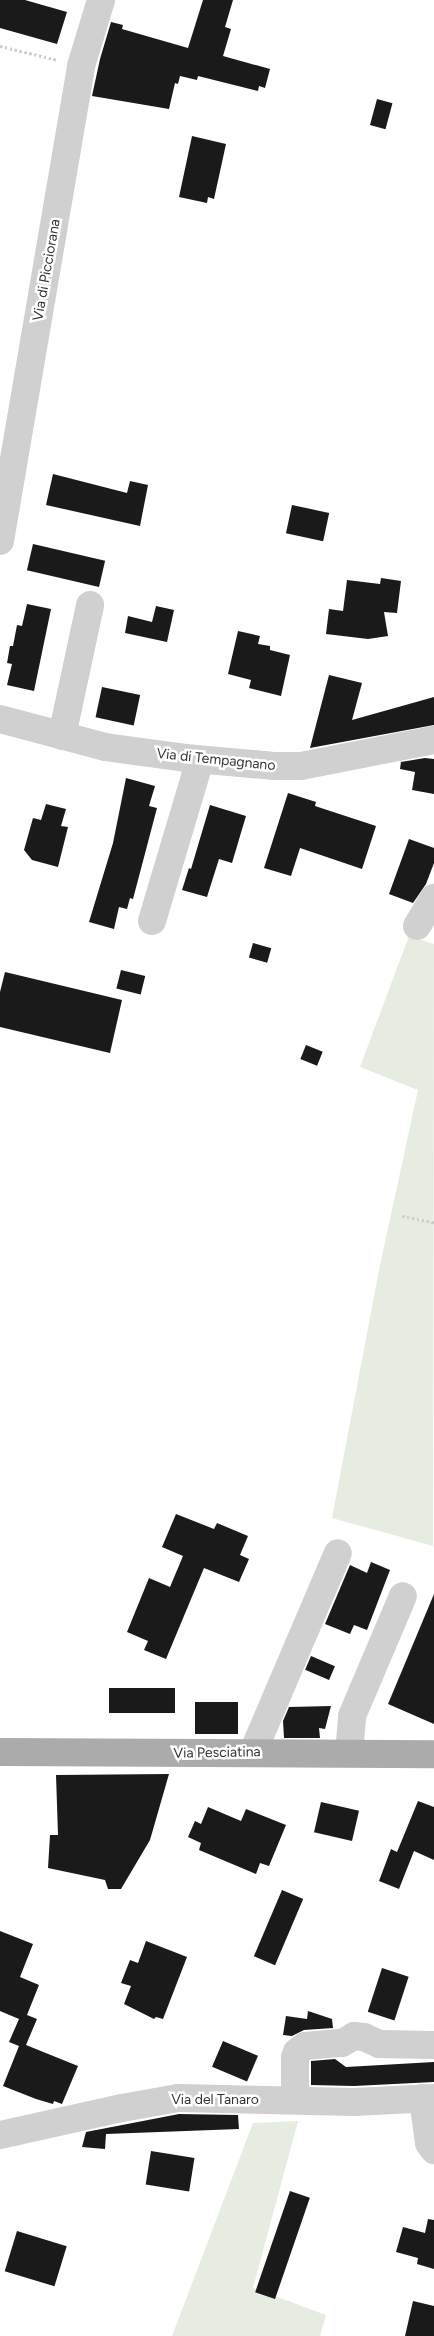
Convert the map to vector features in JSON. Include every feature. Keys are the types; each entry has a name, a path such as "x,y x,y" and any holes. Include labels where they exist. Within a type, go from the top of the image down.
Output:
{"main road":[{"name":"Via Pesciatina","path":"0,1752 434,1754"}],"street":[{"name":"Via di Picciorana","path":"0,541 81,66 101,0"},
{"path":"62,736 90,605"},
{"name":"Via di Tempagnano","path":"0,719 105,747 200,760 301,766 434,740"},
{"path":"152,921 200,760"},
{"path":"417,926 434,898"},
{"path":"253,1752 338,1553"},
{"path":"349,1753 352,1716 403,1596"},
{"path":"295,2100 295,2058 297,2052 305,2046 342,2042 354,2036 364,2037 378,2044 434,2045"},
{"name":"Via del Tanaro","path":"0,2135 113,2109 178,2098 354,2102 428,2098"},
{"path":"428,2098 429,2143 434,2150"}],"path":[{"path":"0,46 81,66"},
{"path":"402,1216 434,1222"}],"shaded area":[{"path":"409,936 434,944 433,1546 332,1518 379,1270 418,1090 360,1067"},
{"path":"298,2121 253,2288 326,2315 320,2336 172,2336 253,2123"}],"building":[{"path":"0,0 25,0 67,12 57,44 0,28"},
{"path":"203,0 233,0 225,27 231,29 223,56 270,69 265,88 259,86 258,91 198,76 197,80 180,76 178,84 175,83 169,109 92,96 111,22 123,25 122,29 188,48"},
{"path":"377,99 392,103 385,129 370,125"},
{"path":"192,136 226,144 214,199 208,197 207,203 179,197"},
{"path":"53,474 127,493 130,481 148,485 140,526 46,505"},
{"path":"292,505 329,513 323,541 286,533"},
{"path":"33,544 105,561 99,587 27,570"},
{"path":"381,578 401,581 397,613 384,612 388,636 368,639 326,634 329,609 343,611 347,580 380,584"},
{"path":"27,604 51,609 34,691 7,685 12,664 7,663 10,646 13,646 17,625 22,626"},
{"path":"156,606 174,610 167,642 125,633 128,616 152,622"},
{"path":"238,631 260,636 258,644 270,646 270,650 290,655 281,696 249,688 251,680 228,674"},
{"path":"329,675 362,683 352,720 434,697 434,725 310,748"},
{"path":"102,687 140,695 134,725 96,717"},
{"path":"425,758 434,759 434,794 412,790 415,772 400,769 401,762"},
{"path":"126,778 155,786 149,806 157,808 133,899 130,898 127,909 119,907 114,929 89,922 113,843"},
{"path":"288,793 316,802 315,806 376,826 362,869 300,848 291,876 264,868"},
{"path":"46,804 66,809 61,826 68,827 58,867 32,860 24,850 33,818 41,820"},
{"path":"210,805 246,816 232,863 219,859 207,897 182,890 189,868 191,869"},
{"path":"409,839 434,848 434,863 426,884 413,903 389,894"},
{"path":"253,943 271,948 267,963 249,957"},
{"path":"121,970 145,976 141,994 116,988"},
{"path":"5,972 122,1000 110,1053 0,1027 0,992"},
{"path":"306,1045 323,1052 317,1066 300,1059"},
{"path":"176,1514 214,1529 217,1523 248,1536 240,1555 249,1559 239,1582 204,1568 166,1659 144,1650 148,1641 127,1632 149,1578 170,1587 183,1556 162,1547"},
{"path":"371,1562 390,1570 367,1630 354,1625 350,1634 325,1624 350,1565 367,1573"},
{"path":"434,1594 434,1724 388,1704"},
{"path":"311,1656 335,1666 329,1680 305,1670"},
{"path":"109,1688 175,1688 175,1713 109,1713"},
{"path":"195,1702 238,1702 238,1734 195,1734"},
{"path":"331,1706 325,1729 319,1728 320,1738 284,1738 283,1721 289,1707"},
{"path":"169,1774 150,1840 121,1889 108,1889 105,1880 48,1868 50,1835 58,1835 56,1775"},
{"path":"418,1801 434,1807 434,1860 414,1851 399,1889 379,1881 391,1849 397,1852"},
{"path":"321,1802 359,1811 352,1841 314,1832"},
{"path":"208,1807 241,1821 246,1809 286,1825 269,1866 260,1863 256,1874 199,1850 201,1843 188,1837 195,1821 201,1824"},
{"path":"282,1890 303,1899 275,1965 254,1956"},
{"path":"0,1931 33,1944 20,1977 39,1985 27,2015 37,2019 26,2045 78,2066 62,2104 54,2101 53,2104 36,2099 3,2086 19,2046 9,2042 19,2019 0,2011"},
{"path":"146,1941 187,1957 163,2019 156,2017 154,2019 124,2004 131,1986 121,1983 130,1960 138,1963"},
{"path":"382,1968 409,1977 394,2020 368,2012"},
{"path":"308,2011 332,2019 333,2028 304,2030 292,2036 283,2035 286,2016 307,2019"},
{"path":"223,2041 258,2056 247,2082 212,2067"},
{"path":"335,2059 346,2067 434,2062 434,2082 354,2086 311,2085 311,2061"},
{"path":"179,2114 238,2115 239,2129 106,2134 105,2149 82,2147 86,2132"},
{"path":"151,2151 194,2158 189,2191 146,2185"},
{"path":"290,2191 310,2198 275,2299 255,2292"},
{"path":"428,2219 434,2220 434,2269 417,2264 418,2258 396,2252 403,2227 425,2233"},
{"path":"17,2231 67,2246 54,2286 5,2271"},
{"path":"413,2301 434,2306 434,2336 405,2336"}]}
